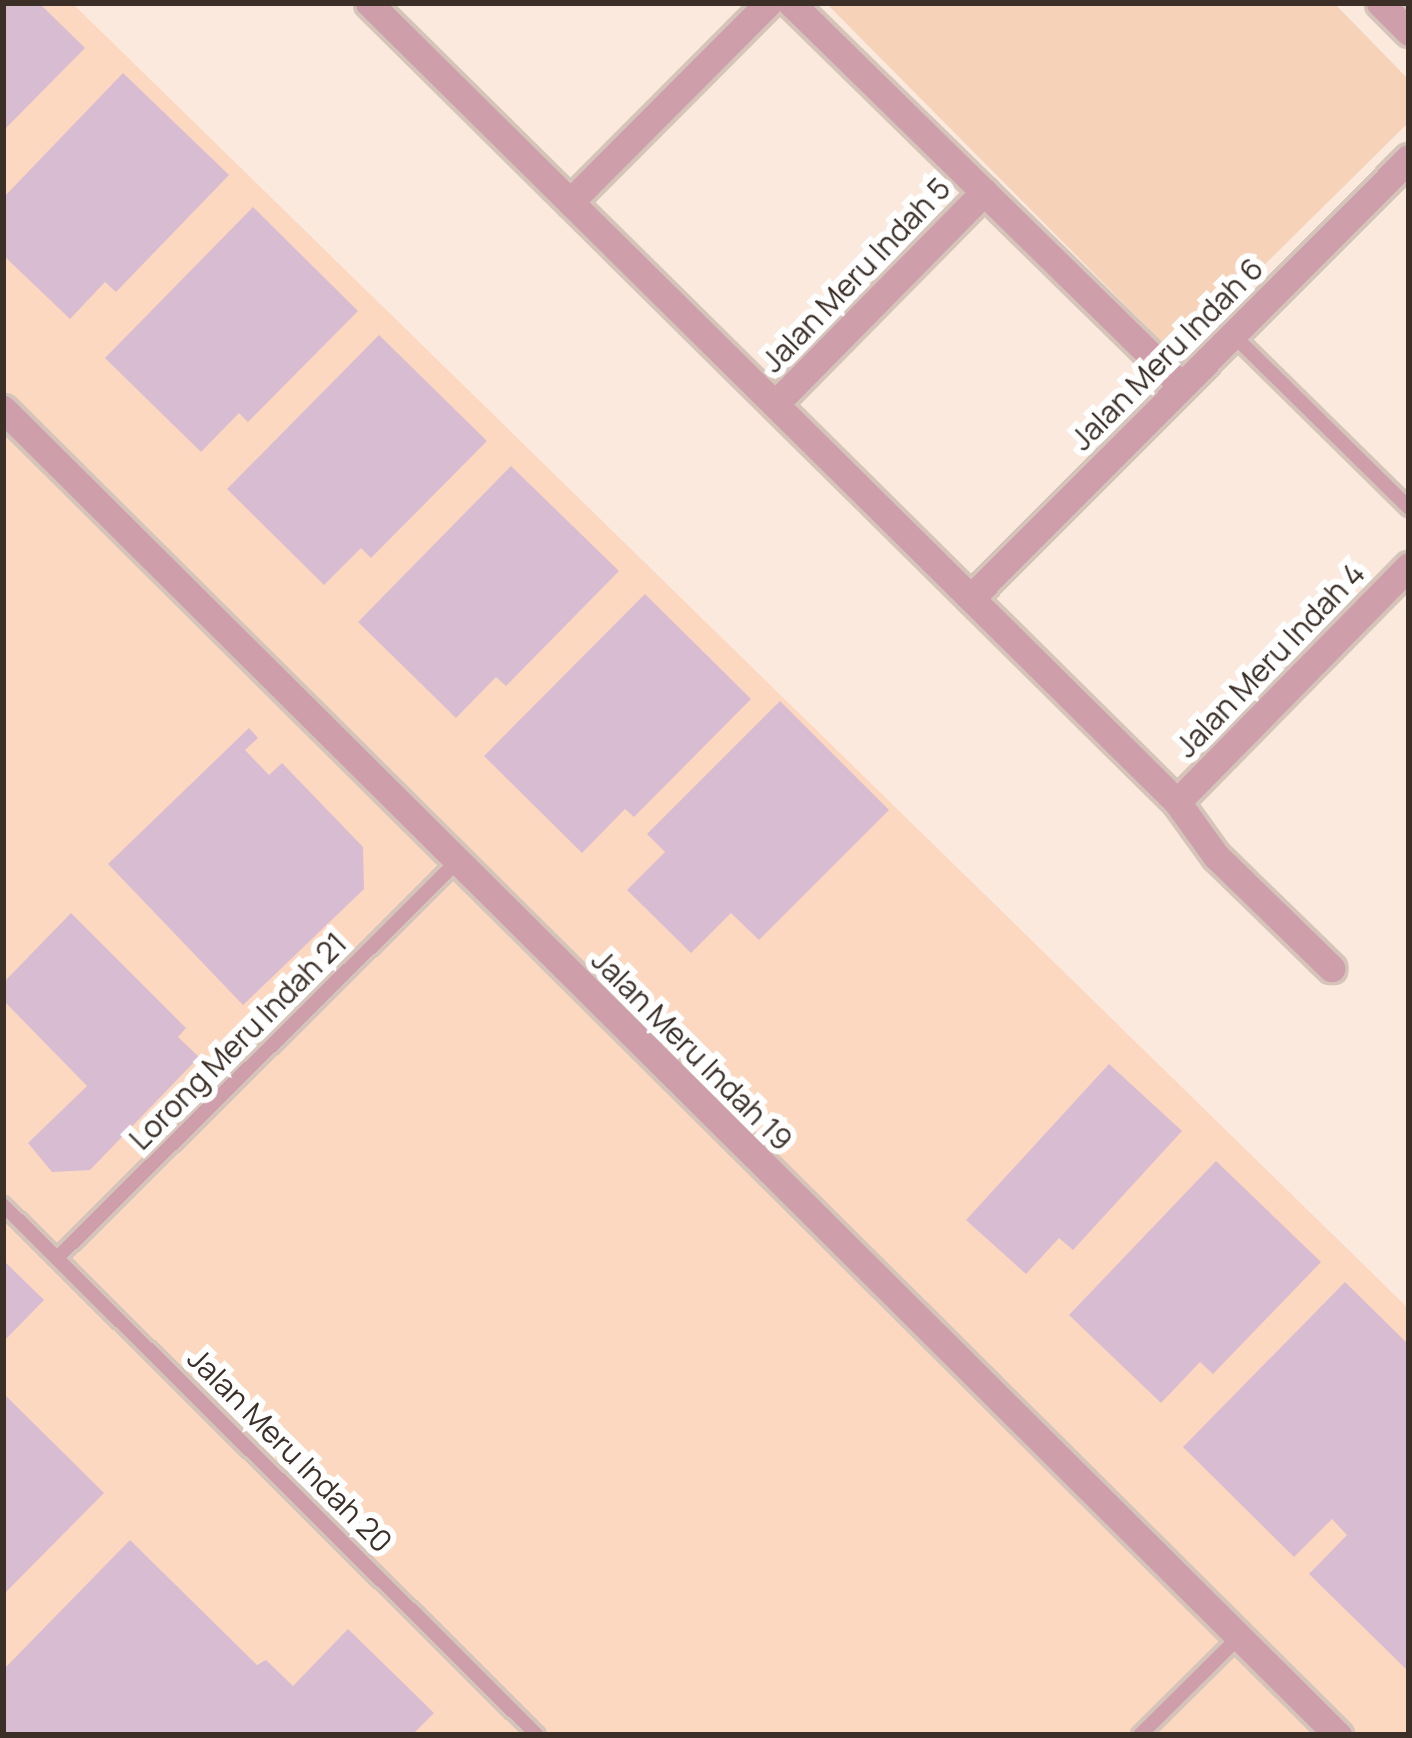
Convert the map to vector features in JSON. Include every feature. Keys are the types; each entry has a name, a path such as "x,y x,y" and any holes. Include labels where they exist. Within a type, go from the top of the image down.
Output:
{"street":[{"path":"570,202 768,3"},
{"path":"791,3 1182,386"},
{"path":"1380,3 1409,32"},
{"path":"381,7 570,202 1177,802 1216,856 1331,968"},
{"name":"Jalan Meru Indah 6","path":"971,598 1409,158"},
{"name":"Jalan Meru Indah 5","path":"776,404 984,191"},
{"name":"Jalan Meru Indah 19","path":"3,409 1338,1735"},
{"name":"Jalan Meru Indah 4","path":"1177,802 1404,580"}],"lane":[{"path":"1233,335 1409,508"},
{"name":"Lorong Meru Indah 21","path":"58,1257 456,863"},
{"name":"Jalan Meru Indah 20","path":"3,1205 537,1735"},
{"path":"1140,1735 1239,1637"}],"shaded area":[{"path":"3,3 72,3 1409,1309 1409,1735 3,1735"},
{"path":"826,3 1334,3 1408,79 1409,122 1174,354"}],"building":[{"path":"3,3 39,3 85,48 3,131"},
{"path":"123,73 229,175 116,292 105,282 70,319 3,255 3,198"},
{"path":"253,207 358,311 248,422 239,413 201,452 105,358"},
{"path":"379,335 487,441 371,558 361,548 324,585 227,489"},
{"path":"511,466 619,571 506,686 496,677 456,718 358,622"},
{"path":"645,594 751,699 634,817 625,809 582,853 484,756"},
{"path":"780,701 889,810 759,940 731,913 691,953 627,890 665,852 647,834"},
{"path":"249,728 258,738 245,750 269,775 282,763 363,847 364,889 243,1005 108,864"},
{"path":"71,913 186,1028 178,1037 199,1057 90,1170 52,1172 28,1143 87,1086 3,1000 3,983"},
{"path":"1109,1064 1182,1131 1073,1250 1059,1238 1026,1274 966,1220"},
{"path":"1216,1161 1321,1262 1213,1374 1200,1362 1161,1403 1069,1315"},
{"path":"3,1260 44,1300 3,1342"},
{"path":"1345,1282 1409,1345 1409,1672 1309,1574 1347,1535 1332,1519 1294,1557 1183,1447"},
{"path":"3,1393 104,1493 3,1595"},
{"path":"130,1540 257,1665 266,1660 293,1686 348,1629 434,1713 412,1735 3,1735 3,1670"}]}
